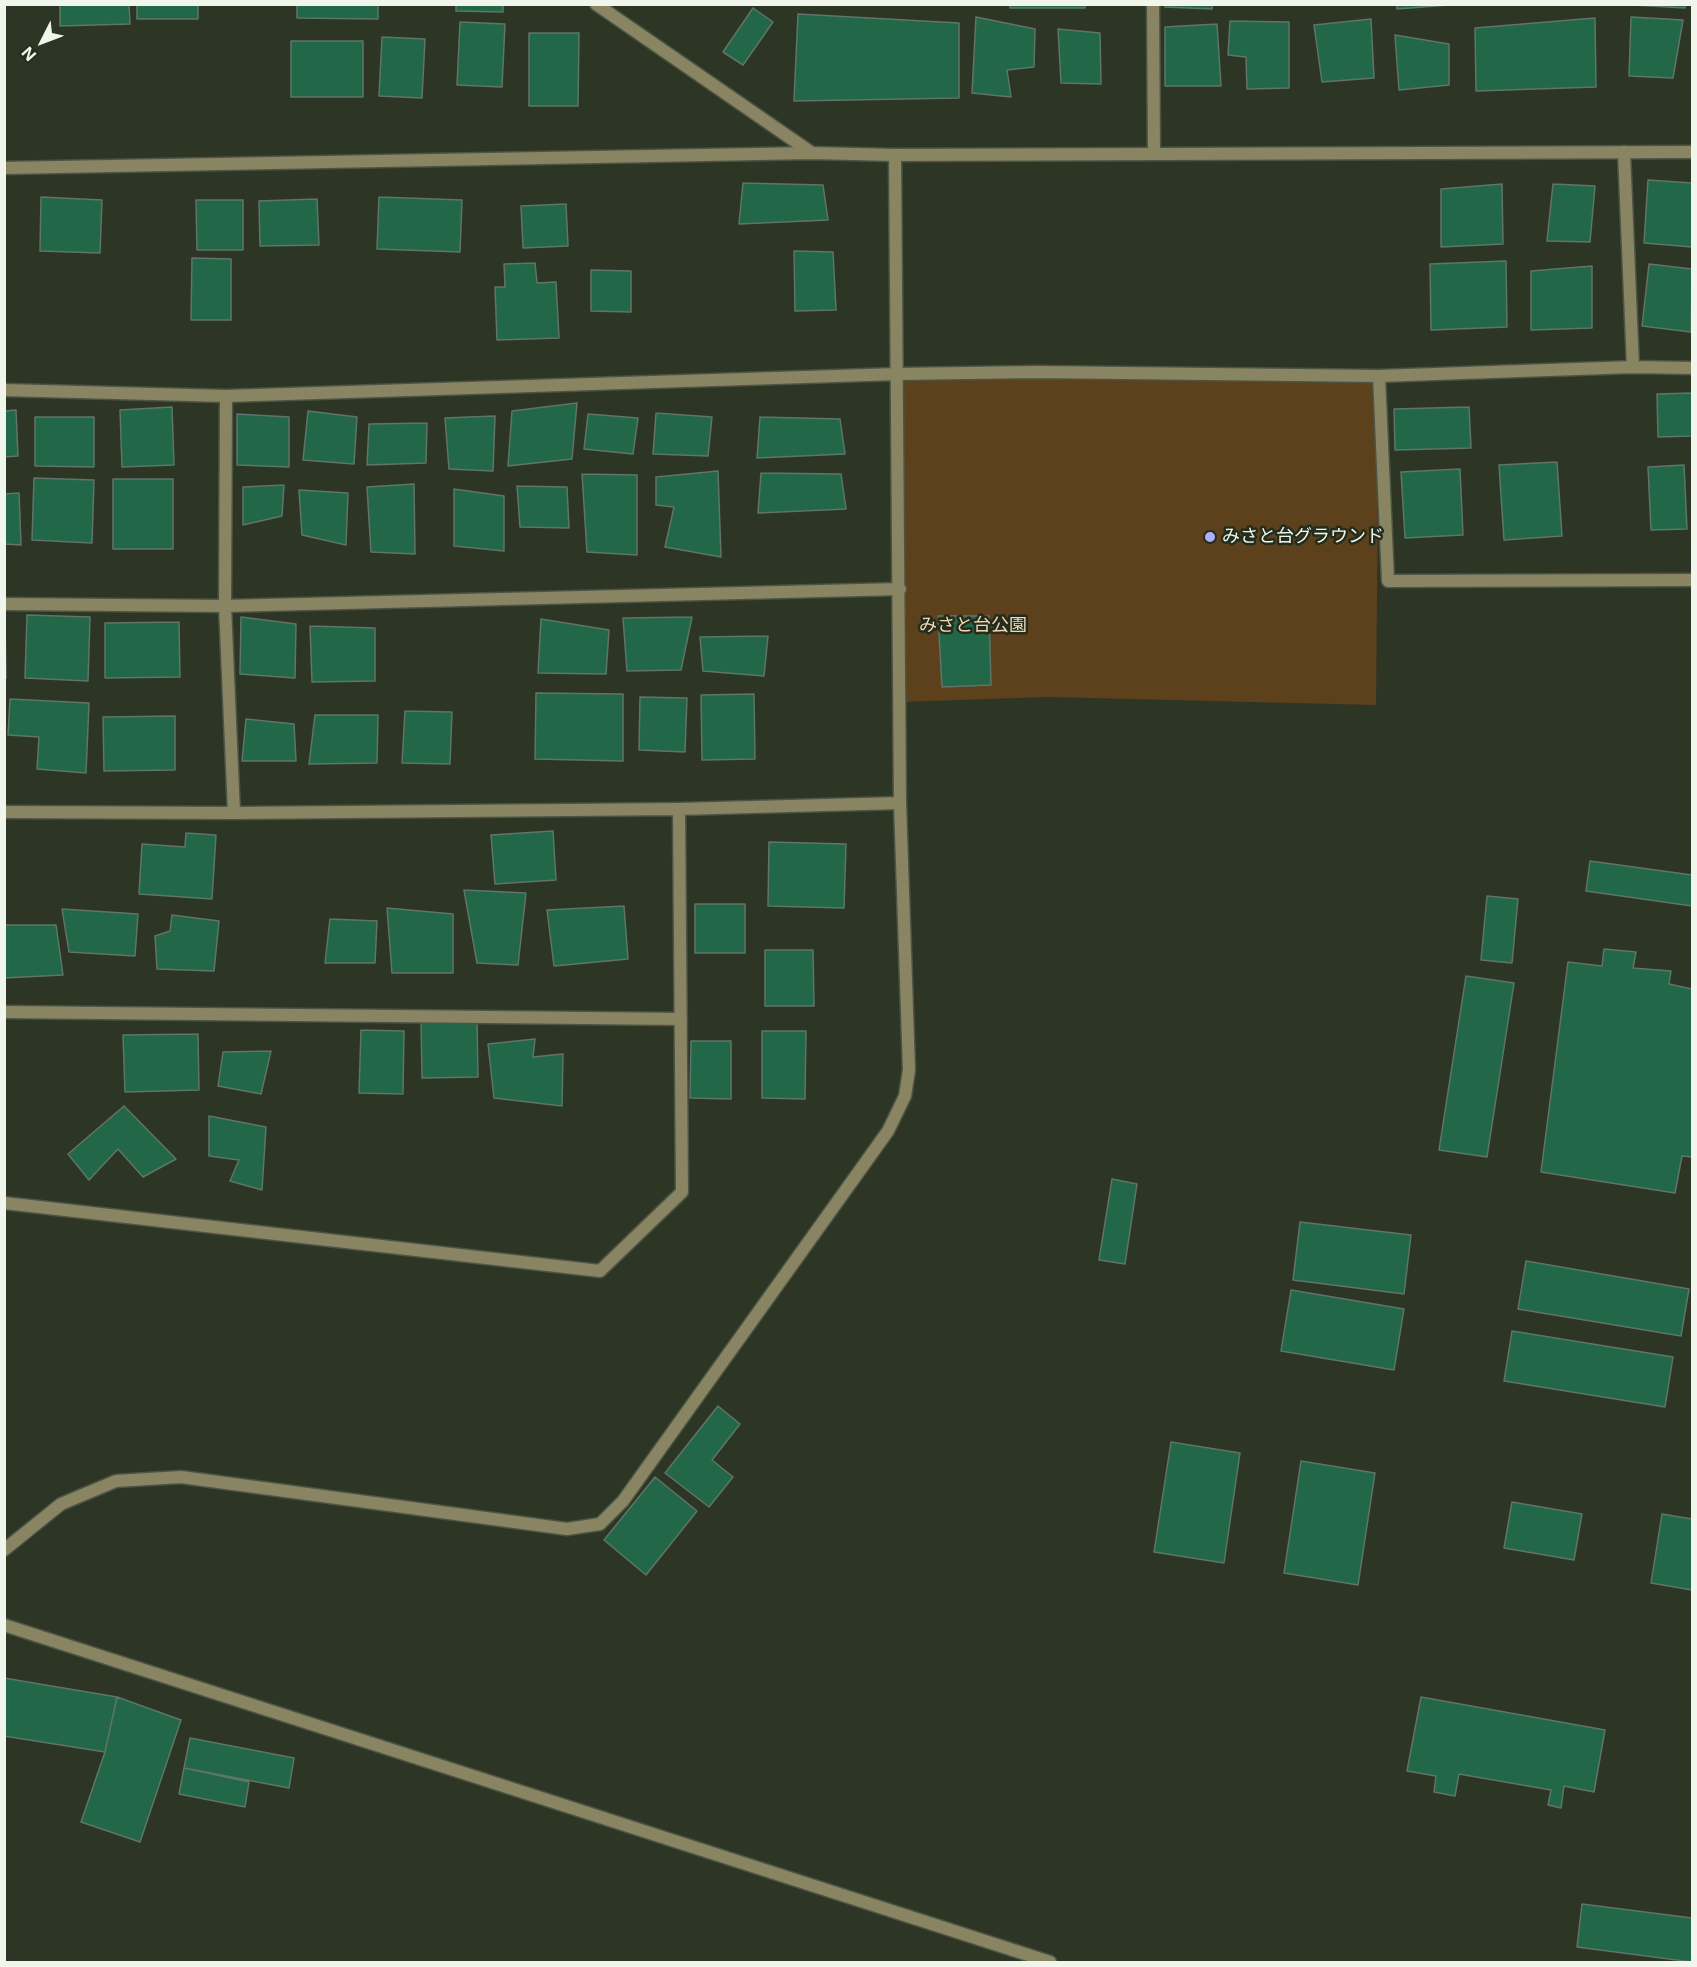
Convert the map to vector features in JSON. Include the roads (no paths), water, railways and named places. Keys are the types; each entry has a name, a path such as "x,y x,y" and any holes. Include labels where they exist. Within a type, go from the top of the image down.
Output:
{"street":[{"path":"596,4 812,153"},
{"path":"1153,4 1154,153"},
{"path":"1624,152 1633,367"},
{"path":"4,168 812,153 895,155 1692,152"},
{"path":"4,1550 61,1504 105,1485 116,1481 181,1477 567,1529 600,1524 623,1501 888,1131 904,1096 909,1070 900,803 895,155"},
{"path":"4,390 226,396 897,374 1036,372 1378,376 1633,367 1692,368"},
{"path":"1378,376 1388,581 1692,580"},
{"path":"226,396 225,606 234,813"},
{"path":"4,604 225,606 900,589"},
{"path":"4,812 234,813 679,809 900,803"},
{"path":"4,1203 600,1271 682,1192 679,809"},
{"path":"4,1012 681,1019"},
{"path":"4,1625 1050,1962"}],"place":[{"name":"みさと台グラウンド","path":"1210,537"}],"park label":[{"name":"みさと台公園","path":"973,626"}]}
